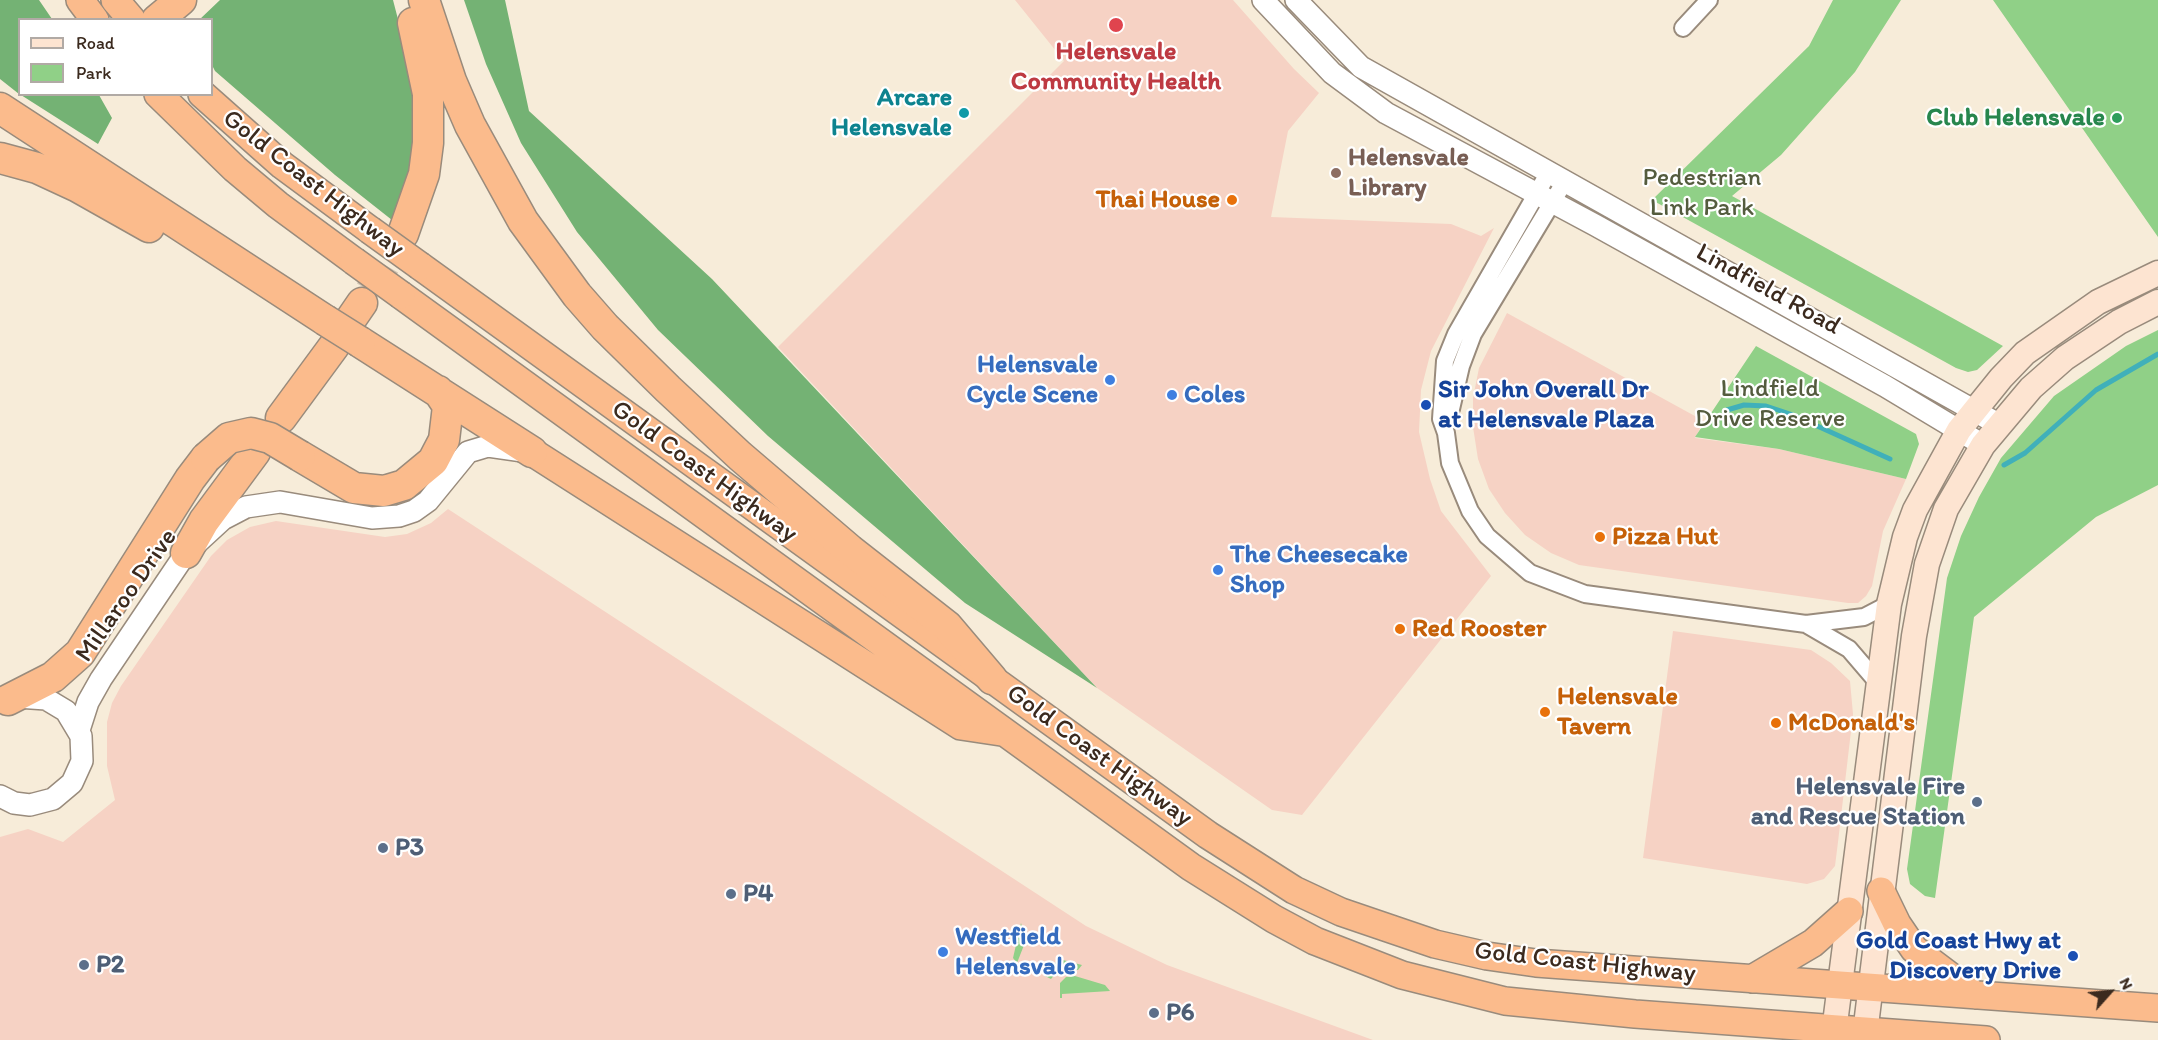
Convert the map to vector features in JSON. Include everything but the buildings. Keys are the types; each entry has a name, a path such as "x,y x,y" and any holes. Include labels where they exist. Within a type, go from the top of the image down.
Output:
{"highway":[{"path":"80,0 94,18"},
{"path":"116,0 130,18"},
{"path":"159,18 181,0"},
{"path":"403,234 424,174 429,123 426,79 408,0"},
{"path":"424,0 451,81 492,168 523,220 584,303 668,389 740,456 850,550 947,626 992,679"},
{"name":"Gold Coast Highway","path":"160,96 235,169 278,205 354,261 1234,895 1315,941 1402,975 1505,1001 1763,1031 1986,1040"},
{"name":"Gold Coast Highway","path":"204,96 282,165 992,679 1247,862 1294,890 1341,912 1424,940 1487,956 1593,968 2158,1008"},
{"path":"0,108 216,249 353,317 438,391 961,726 1006,732"},
{"path":"0,158 37,168 78,187 187,247 216,249"},
{"path":"281,418 353,317"},
{"path":"4,702 53,677 80,652 190,479 206,458 229,438 250,433 270,438 354,488 384,491 404,485 432,461 444,440 448,406 438,391"},
{"path":"186,553 204,521 255,452"},
{"path":"1881,891 1897,924 1914,949 1975,995"},
{"path":"1752,979 1816,941 1849,911"}],"main road":[{"path":"1834,1035 1838,986 1889,604 1905,537 1915,510 1959,430 2001,378 2045,336 2115,292 2158,273"},
{"path":"1864,1036 1914,636 1927,564 1946,509 1983,445 1998,424 2031,388 2065,358 2119,322 2158,302"}],"street":[{"name":"Lindfield Road","path":"1263,0 1332,73 1360,96 1386,113 1545,197 1875,380 1983,445"},
{"name":"Lindfield Road","path":"1296,0 1361,67 1975,409 1998,424"},
{"path":"1683,28 1709,0"},
{"path":"1557,176 1473,334 1454,390 1446,433 1450,463 1470,511 1487,536 1530,573 1585,594 1806,624 1864,617 1889,604"},
{"name":"Millaroo Drive","path":"79,730 88,702 100,679 186,553 223,519 246,507 280,502 367,518 394,517 422,506 462,457 472,450 497,446 532,452"},
{"path":"1806,624 1849,649 1879,684"},
{"path":"0,813 53,799 72,783 81,766 83,754 79,730 71,717 53,702 31,696 4,702"},
{"path":"0,796 14,803 30,805"}],"shaded area":[{"path":"1015,0 1233,0 1294,69 1319,93 1288,131 1271,217 1451,224 1481,236 1494,228 1431,351 1421,390 1419,432 1430,479 1441,511 1491,576 1302,815 1272,810 1097,688 778,347 1064,61"},
{"path":"1507,313 1704,421 1695,438 1779,449 1906,479 1883,531 1872,586 1866,596 1858,603 1848,603 1579,565 1551,553 1525,535 1505,513 1489,489 1478,459 1473,427 1473,398 1479,368"},
{"name":"Westfield Helensvale","path":"448,509 1086,926 1167,965 1373,1040 0,1040 0,837 28,829 63,842 115,800 107,766 107,722 112,703 121,686 211,556 227,540 250,527 276,521 385,537 407,534 431,523"},
{"path":"1673,631 1811,650 1831,663 1850,681 1853,714 1835,866 1824,879 1807,884 1643,858"}],"green space":[{"path":"0,0 39,0 51,18 18,18 18,93 0,79"},
{"path":"220,0 393,0 408,58 416,113 409,173 397,224 335,175 215,71 213,67 213,18 201,18"},
{"path":"464,0 505,0 529,111 712,279 1097,688 965,603 768,436 658,330 577,232 521,143 486,64"},
{"name":"Pedestrian Link Park","path":"1833,0 1901,0 1855,72 1781,155 1732,196 2003,346 1977,370 1968,372 1956,368 1652,200 1809,46"},
{"name":"Club Helensvale","path":"1993,0 2158,0 2158,237"},
{"path":"23,96 100,96 112,118 98,144"},
{"path":"2158,330 2158,485 2096,517 1974,617 1935,898 1925,896 1910,884 1907,869 1947,578 1961,536 2001,458 2054,396 2126,346"},
{"name":"Lindfield Drive Reserve","path":"1756,346 1916,434 1919,444 1906,479 1779,449 1695,437"},
{"path":"1021,923 1026,940 1017,963 1013,958"},
{"path":"1063,960 1082,965 1078,970 1061,967 1051,979 1045,976 1055,963"},
{"path":"1075,976 1105,985 1110,991 1062,994 1060,998 1060,983 1066,977"}],"waterway":[{"path":"2004,465 2025,453 2096,390 2158,354"},
{"path":"1727,410 1744,405 1766,406 1793,415 1890,459"}],"tunnel":[{"path":"370,291 403,234"}],"place":[{"name":"Helensvale Community Health","path":"1116,25"},
{"name":"Arcare Helensvale","path":"964,113"},
{"name":"Club Helensvale","path":"2117,118"},
{"name":"Helensvale Library","path":"1336,173"},
{"name":"Thai House","path":"1232,200"},
{"name":"Helensvale Cycle Scene","path":"1110,380"},
{"name":"Coles","path":"1172,395"},
{"name":"Sir John Overall Dr at Helensvale Plaza","path":"1426,405"},
{"name":"Pizza Hut","path":"1600,537"},
{"name":"The Cheesecake Shop","path":"1218,570"},
{"name":"Red Rooster","path":"1400,629"},
{"name":"Helensvale Tavern","path":"1545,712"},
{"name":"McDonald's","path":"1776,723"},
{"name":"Helensvale Fire and Rescue Station","path":"1977,802"},
{"name":"P3","path":"383,848"},
{"name":"P4","path":"731,894"},
{"name":"Westfield Helensvale","path":"943,952"},
{"name":"Gold Coast Hwy at Discovery Drive","path":"2073,956"},
{"name":"P2","path":"84,965"},
{"name":"P6","path":"1154,1013"}]}
